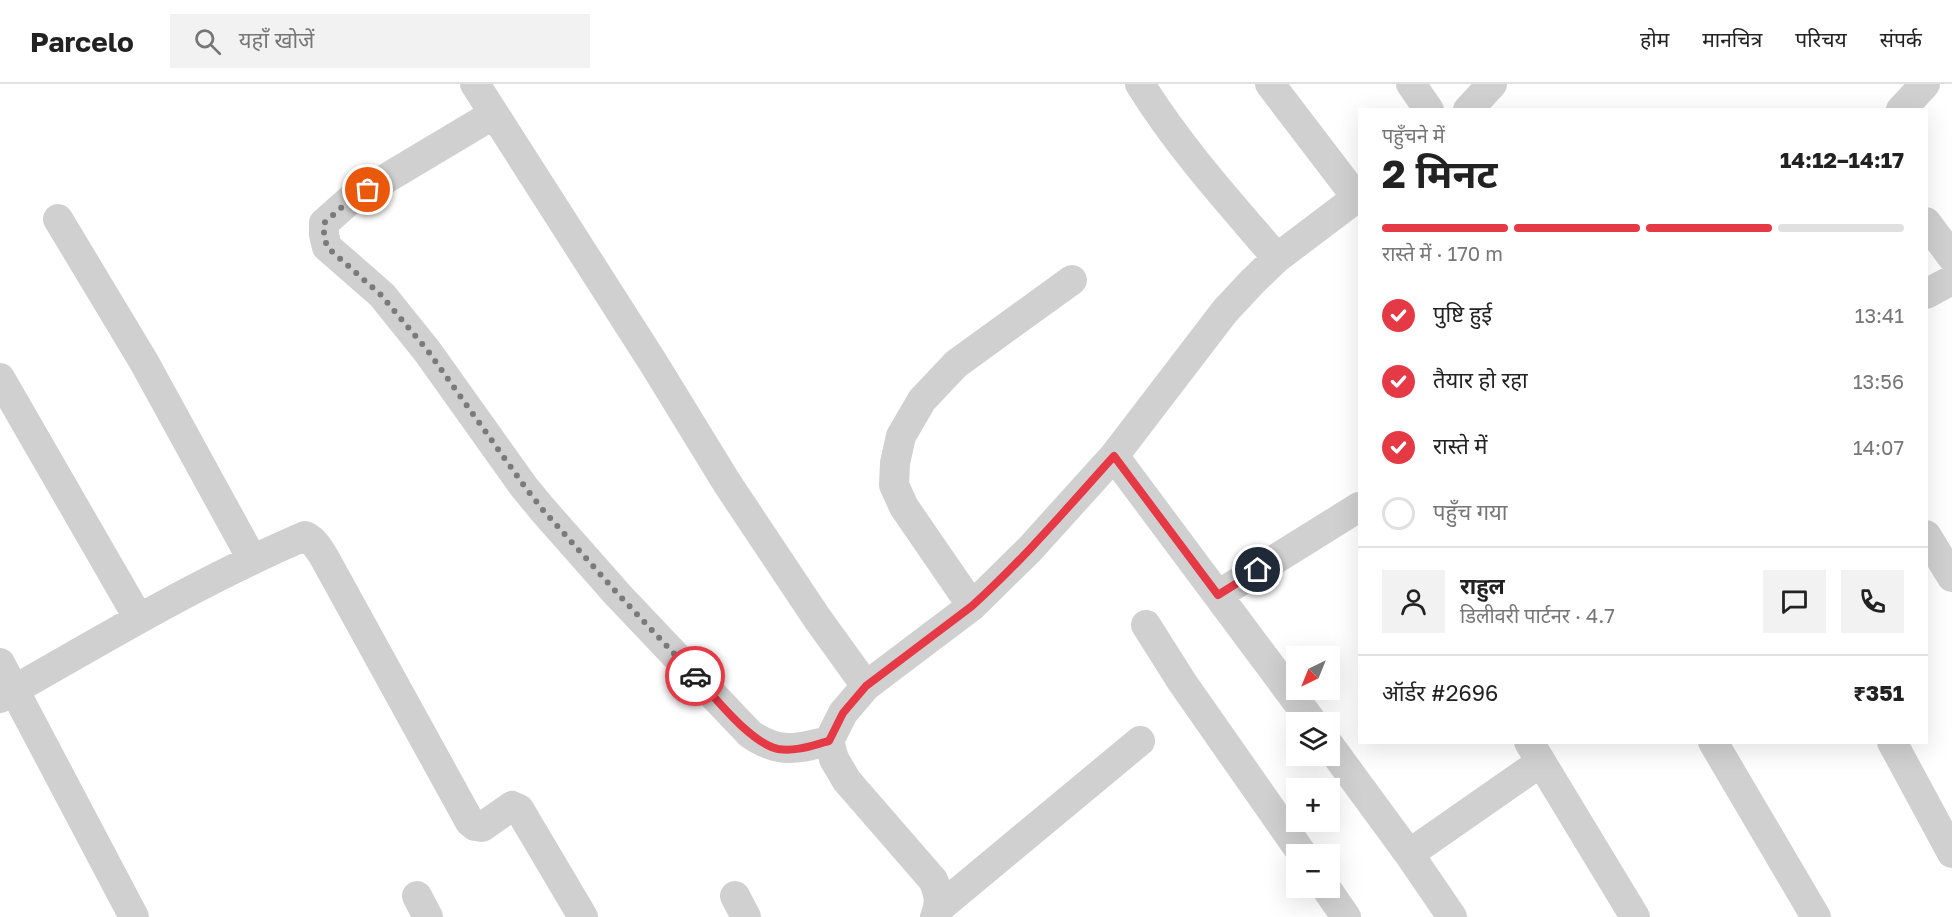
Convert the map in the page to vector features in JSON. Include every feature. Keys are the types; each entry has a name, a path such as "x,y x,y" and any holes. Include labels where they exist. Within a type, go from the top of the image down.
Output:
{"street":[{"path":"475,84 654,364 727,483 817,618 866,686"},
{"path":"1140,84 1156,111 1277,258"},
{"path":"937,912 937,888 933,880 847,781 834,759 829,741 843,713 866,686 972,606 1030,549 1114,456 1225,311 1277,258 1358,197 1270,84"},
{"path":"1411,84 1428,108"},
{"path":"1470,108 1492,84"},
{"path":"1903,108 1925,84"},
{"path":"494,114 350,200 324,223 327,247 381,295 428,351 543,510 618,594 750,734 778,748 798,749 829,741"},
{"path":"58,219 144,362 252,559"},
{"path":"1928,225 1952,257"},
{"path":"1928,293 1952,279"},
{"path":"972,606 904,507 894,485 895,463 901,436 922,400 956,364 1072,280"},
{"path":"0,378 139,619"},
{"path":"1114,456 1304,712"},
{"path":"1218,595 1358,508"},
{"path":"7,694 139,619 252,559 305,536 317,546 470,822 482,827 512,806 519,809 583,917"},
{"path":"1928,538 1952,577"},
{"path":"1146,626 1182,682 1295,844"},
{"path":"0,663 7,694 134,917"},
{"path":"937,912 1140,741"},
{"path":"1714,744 1816,917"},
{"path":"1893,744 1945,823 1952,853"},
{"path":"1409,854 1535,752 1635,917"},
{"path":"1340,760 1452,917"},
{"path":"1333,898 1346,917"}],"way so far":[{"path":"368,190 350,200 324,223 327,247 381,295 428,351 543,510 695,676"}],"route":[{"path":"695,676 750,734 762,742 778,748 798,749 829,741 843,713 866,686 984,595 1030,549 1114,456 1218,595 1258,570"}]}
